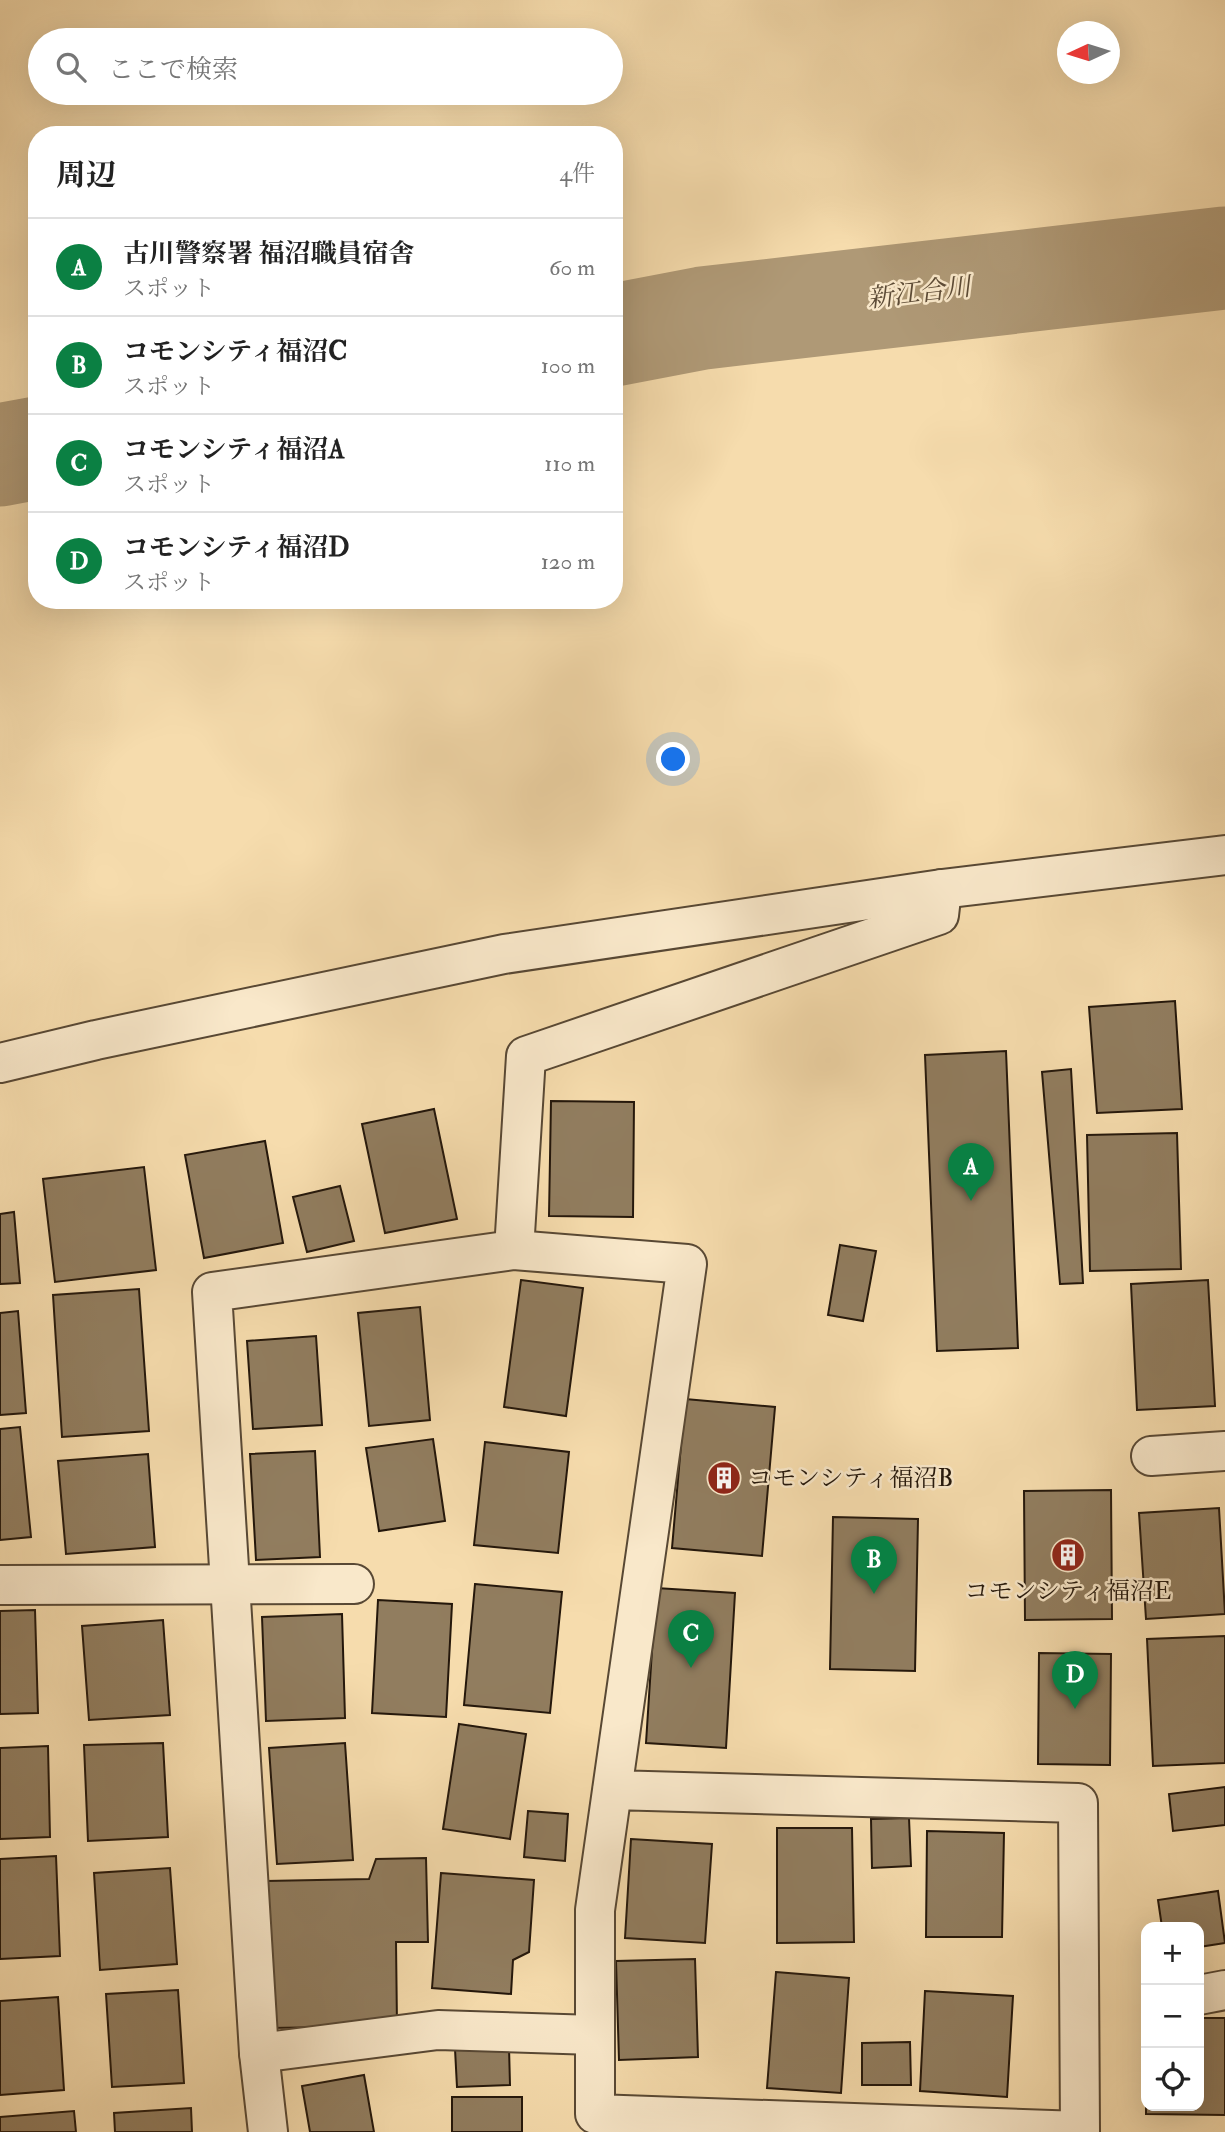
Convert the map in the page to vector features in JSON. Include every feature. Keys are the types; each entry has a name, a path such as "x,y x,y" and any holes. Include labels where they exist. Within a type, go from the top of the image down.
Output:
{"street":[{"path":"0,1063 96,1040 504,954 942,889 1225,855"},
{"path":"514,1250 526,1056 939,915 942,889"},
{"path":"268,2132 259,2053 212,1293 514,1250 687,1264 612,1790 595,1910 595,2114 1087,2132 1078,1803 612,1790"},
{"path":"1151,1456 1225,1451"},
{"path":"0,1585 354,1584"},
{"path":"1204,1994 1225,1990"},
{"path":"259,2053 438,2030 595,2035"}],"building":[{"path":"1175,1001 1182,1109 1097,1113 1089,1007"},
{"path":"1006,1051 1018,1348 937,1351 925,1055"},
{"path":"1071,1069 1083,1283 1060,1284 1042,1072"},
{"path":"551,1101 634,1102 633,1217 549,1216"},
{"path":"434,1109 457,1219 385,1233 362,1124"},
{"path":"1177,1133 1181,1269 1090,1271 1087,1135"},
{"path":"265,1141 283,1243 204,1258 185,1155"},
{"path":"144,1167 156,1270 55,1282 43,1179"},
{"path":"340,1186 354,1241 307,1252 293,1197"},
{"path":"14,1212 20,1283 0,1284 0,1214"},
{"path":"840,1245 876,1251 863,1321 828,1315"},
{"path":"521,1280 583,1288 566,1416 504,1407"},
{"path":"1208,1280 1215,1406 1137,1410 1131,1284"},
{"path":"139,1289 149,1431 62,1437 53,1295"},
{"path":"420,1307 430,1420 369,1426 358,1313"},
{"path":"18,1311 26,1413 0,1415 0,1313"},
{"path":"316,1336 322,1425 253,1429 247,1341"},
{"name":"コモンシティ福沼B","path":"685,1399 775,1407 762,1556 672,1548"},
{"path":"20,1427 31,1537 0,1540 0,1429"},
{"path":"433,1439 445,1521 379,1531 366,1448"},
{"path":"485,1442 569,1452 558,1553 474,1545"},
{"path":"315,1451 320,1557 256,1560 250,1454"},
{"path":"148,1454 155,1547 66,1554 58,1461"},
{"name":"コモンシティ福沼E","path":"1111,1490 1112,1619 1025,1620 1024,1491"},
{"path":"1219,1508 1225,1614 1146,1619 1139,1513"},
{"path":"833,1517 918,1519 915,1671 830,1669"},
{"path":"475,1584 562,1592 550,1713 464,1705"},
{"path":"656,1588 735,1593 726,1748 646,1743"},
{"path":"378,1600 452,1604 446,1717 372,1713"},
{"path":"35,1610 38,1713 0,1714 0,1611"},
{"path":"342,1614 345,1718 266,1721 262,1617"},
{"path":"163,1620 170,1715 89,1720 82,1626"},
{"path":"1225,1636 1225,1763 1153,1766 1147,1639"},
{"path":"1039,1653 1111,1654 1110,1765 1038,1764"},
{"path":"459,1724 526,1734 510,1839 443,1829"},
{"path":"163,1743 168,1837 88,1841 84,1745"},
{"path":"345,1743 353,1860 277,1864 269,1748"},
{"path":"48,1746 50,1837 0,1839 0,1748"},
{"path":"1225,1787 1225,1825 1173,1831 1169,1794"},
{"path":"528,1811 568,1814 565,1861 524,1857"},
{"path":"909,1818 911,1866 872,1868 871,1819"},
{"path":"777,1828 852,1828 854,1942 777,1943"},
{"path":"927,1831 1004,1833 1002,1937 926,1937"},
{"path":"631,1839 712,1844 705,1943 625,1938"},
{"path":"56,1856 60,1956 0,1959 0,1859"},
{"path":"426,1858 428,1942 396,1942 397,2026 270,2028 266,1881 369,1879 376,1859"},
{"path":"170,1868 177,1964 100,1970 94,1873"},
{"path":"441,1873 534,1880 529,1952 513,1960 511,1994 432,1988"},
{"path":"1218,1891 1225,1943 1204,1946 1204,1922 1161,1922 1158,1900"},
{"path":"695,1959 698,2057 619,2060 616,1961"},
{"path":"776,1972 849,1978 841,2093 767,2088"},
{"path":"178,1990 184,2083 112,2087 106,1994"},
{"path":"925,1991 1013,1996 1007,2097 920,2091"},
{"path":"58,1997 64,2090 0,2095 0,2001"},
{"path":"1204,2018 1225,2018 1225,2115 1146,2114 1146,2111 1204,2111"},
{"path":"910,2042 911,2085 862,2085 862,2043"},
{"path":"509,2047 510,2085 457,2087 455,2049"},
{"path":"364,2075 374,2132 310,2132 302,2086"},
{"path":"452,2097 522,2097 522,2132 452,2132"},
{"path":"191,2108 192,2132 115,2132 114,2113"},
{"path":"74,2111 76,2132 0,2132 0,2117"}],"waterway":[{"name":"新江合川","path":"623,333 703,318 1225,258"},
{"name":"新江合川","path":"0,455 28,450"}],"place":[{"name":"古川警察署 福沼職員宿舎","path":"971,1201"},
{"name":"コモンシティ福沼B","path":"724,1478"},
{"name":"コモンシティ福沼E","path":"1068,1555"},
{"name":"コモンシティ福沼C","path":"874,1594"},
{"name":"コモンシティ福沼A","path":"691,1668"},
{"name":"コモンシティ福沼D","path":"1075,1709"}]}
